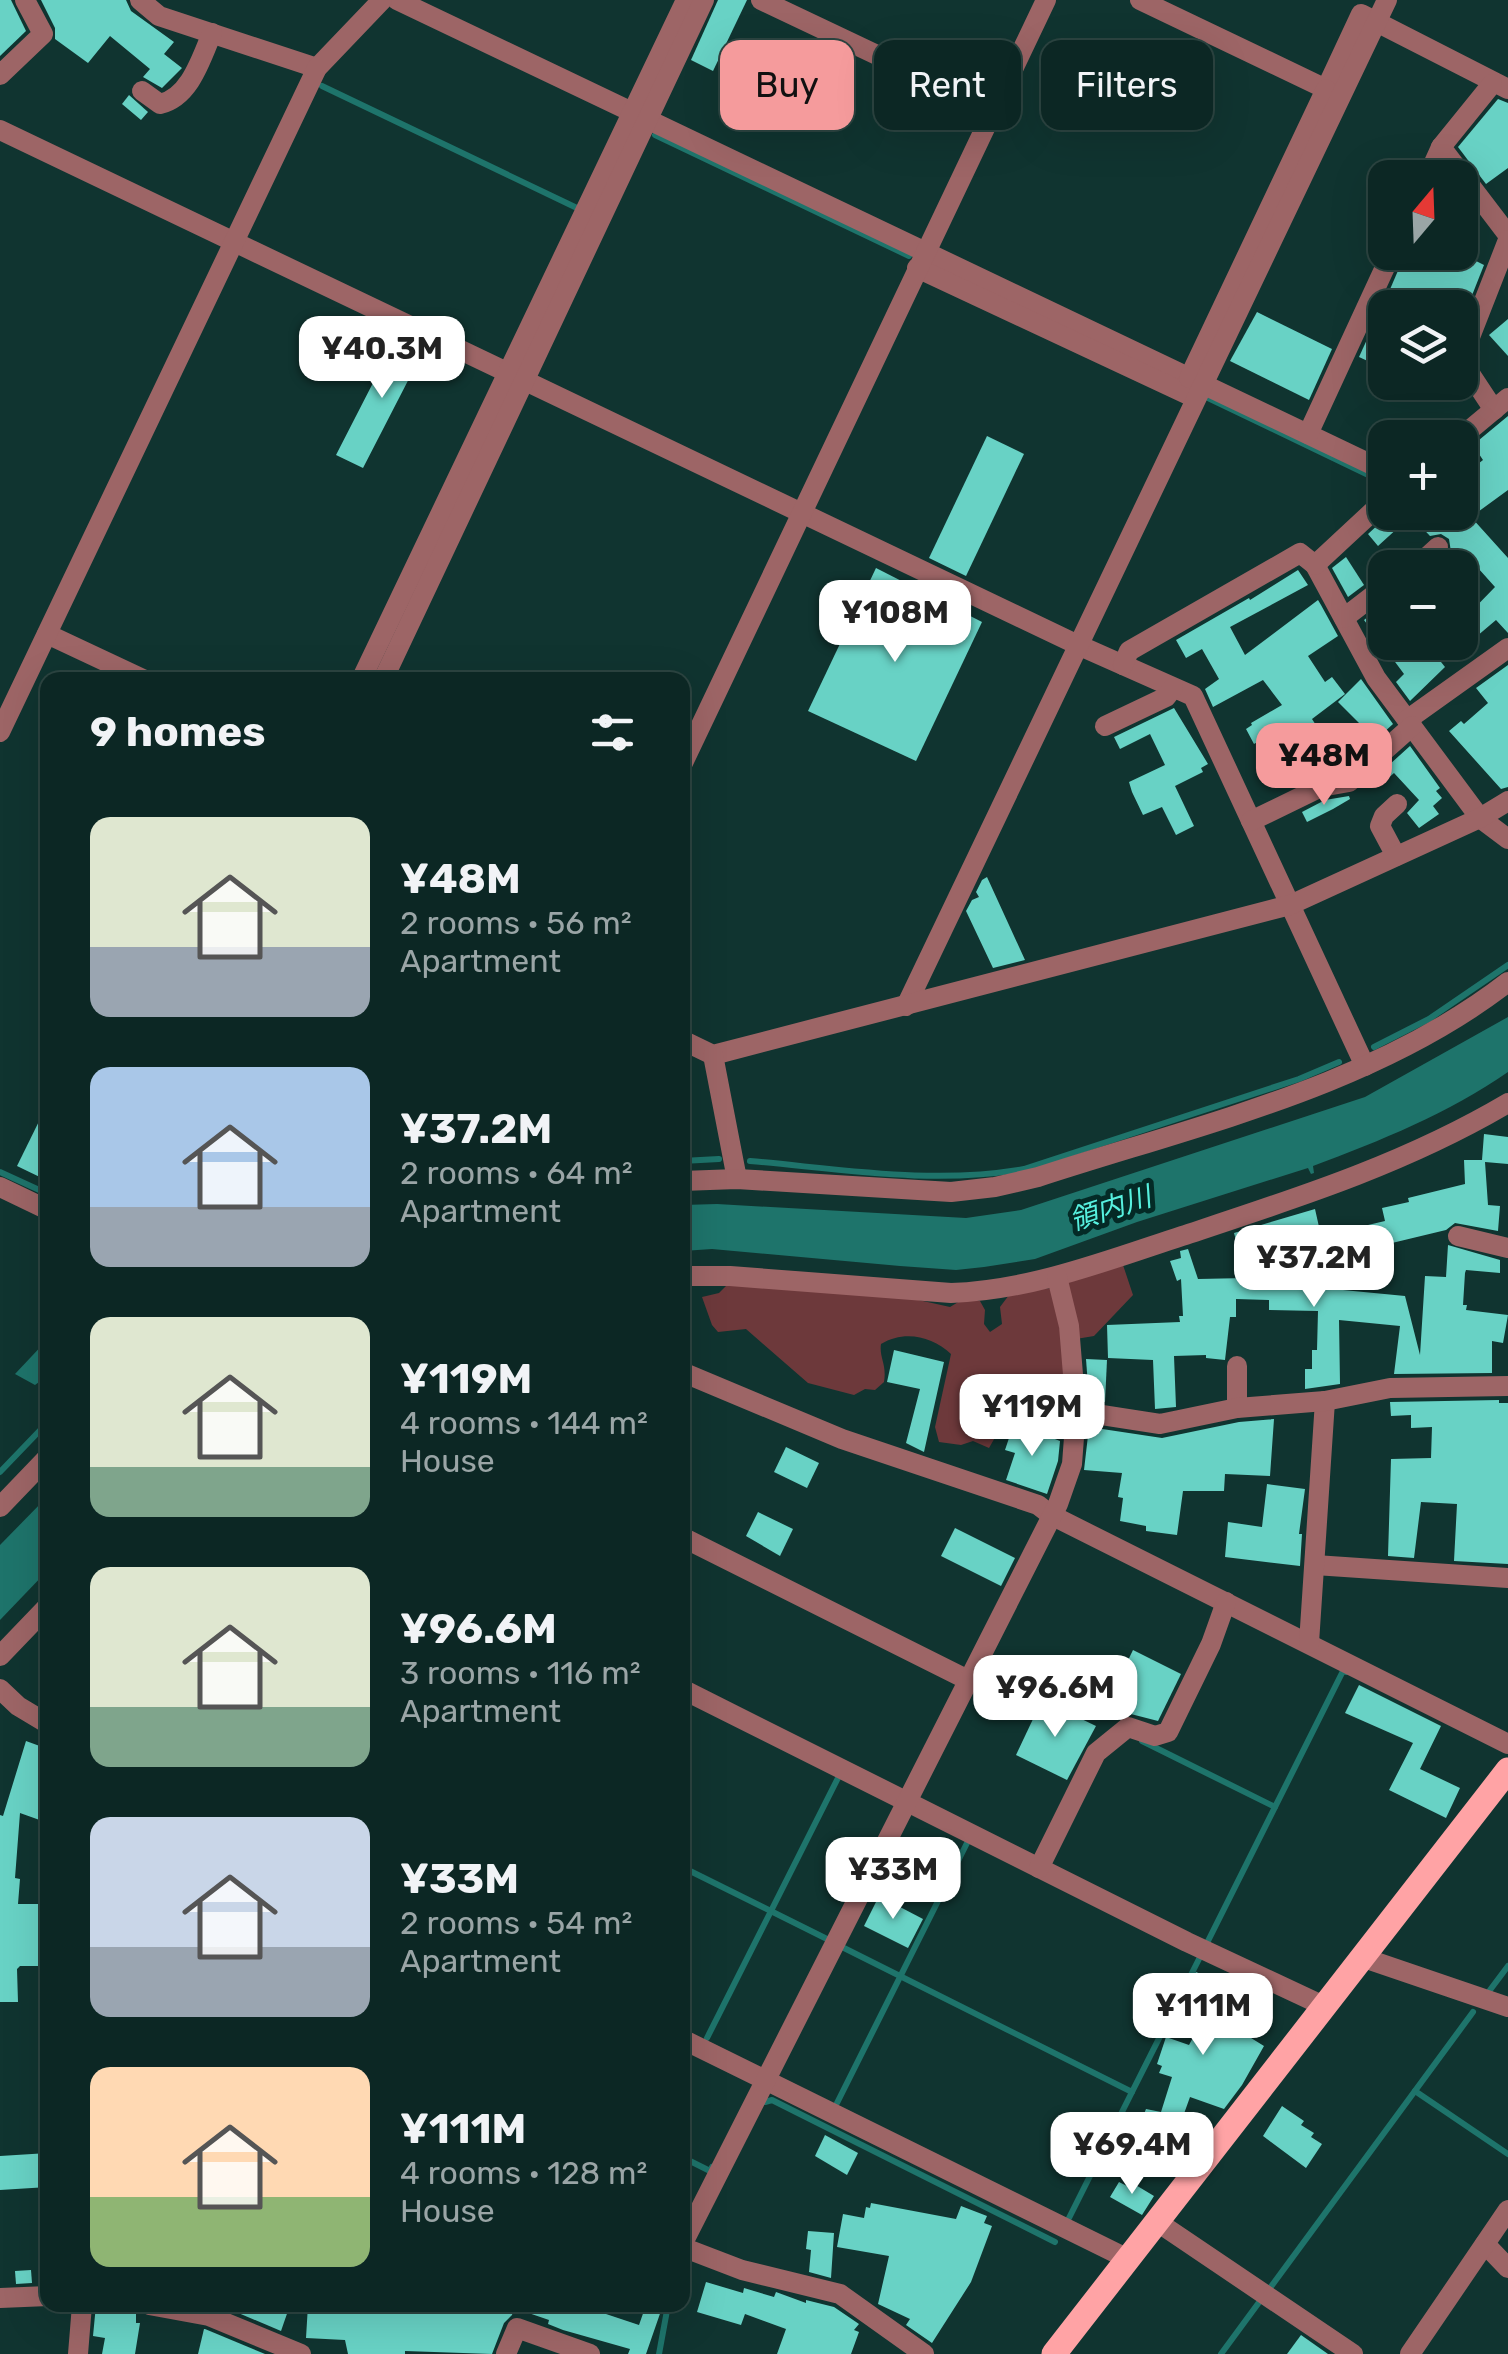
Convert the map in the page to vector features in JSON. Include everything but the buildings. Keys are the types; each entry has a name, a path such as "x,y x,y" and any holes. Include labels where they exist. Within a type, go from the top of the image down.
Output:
{"main road":[{"path":"1054,2354 1508,1770"}],"street":[{"path":"0,75 43,34 25,0"},
{"path":"140,0 159,16 317,68"},
{"path":"396,0 640,116 921,260 1368,464"},
{"path":"640,116 686,0"},
{"path":"365,672 516,377 640,116 704,0"},
{"path":"761,0 874,54"},
{"path":"1021,52 1046,0"},
{"path":"1140,0 1326,88"},
{"path":"1196,387 1326,88 1368,12 1386,0"},
{"path":"0,732 317,68 373,2"},
{"path":"1368,12 1500,86 1442,147 1436,160"},
{"path":"906,1006 1078,645 1368,12"},
{"path":"142,91 160,104 168,102 192,80 212,34"},
{"path":"0,130 1078,645 1193,696 1365,1066"},
{"path":"690,747 983,130"},
{"path":"1442,147 1508,238 1461,360 1501,404 1478,423"},
{"path":"1308,434 1384,270"},
{"path":"387,672 516,377"},
{"path":"1315,565 1368,516"},
{"path":"1435,550 1438,547"},
{"path":"1123,665 1130,651 1300,554 1315,565 1376,678 1480,818 1508,839"},
{"path":"1344,618 1368,599"},
{"path":"47,634 128,672"},
{"path":"1251,821 1321,788 1349,782 1410,723 1508,648"},
{"path":"1105,726 1166,697 1173,688"},
{"path":"690,1044 713,1055 1290,905 1480,818 1508,801"},
{"path":"1396,856 1380,826 1397,804"},
{"path":"690,1180 737,1179 951,1192 1038,1177 1293,1094 1365,1066 1424,1038 1508,982"},
{"path":"713,1055 737,1179"},
{"path":"690,1276 951,1293 984,1292 1057,1277 1376,1170 1508,1103"},
{"path":"0,1188 40,1206"},
{"path":"1458,1236 1508,1248"},
{"path":"690,2230 1051,1514 1072,1464 1076,1411 1069,1326 1057,1277"},
{"path":"1237,1408 1238,1366"},
{"path":"690,1375 842,1439 1038,1505 1508,1744"},
{"path":"1076,1411 1160,1424 1237,1408 1326,1401 1390,1388 1507,1386 1508,1376"},
{"path":"1309,1643 1326,1401"},
{"path":"0,1506 40,1465"},
{"path":"690,1541 968,1680"},
{"path":"1316,1565 1508,1578"},
{"path":"1039,1868 1096,1753 1128,1727 1154,1736 1168,1732 1211,1644 1226,1602"},
{"path":"0,1656 40,1614"},
{"path":"0,1689 40,1719"},
{"path":"690,1693 1326,2007"},
{"path":"1364,1958 1508,2007"},
{"path":"690,2043 1126,2258"},
{"path":"1410,2354 1508,2210"},
{"path":"1156,2221 1353,2354"},
{"path":"1486,2244 1508,2268"},
{"path":"690,2249 742,2270 840,2294 924,2354"},
{"path":"0,2298 40,2296"},
{"path":"78,2354 81,2312"},
{"path":"213,2312 301,2354"},
{"path":"506,2354 516,2328 516,2312"},
{"path":"516,2328 590,2354"}],"shaded area":[{"path":"1121,1259 1133,1295 1094,1336 1076,1339 1063,1280"},
{"path":"727,1285 914,1299 950,1307 960,1301 980,1301 985,1310 984,1324 990,1332 1002,1324 1000,1307 1012,1291 1052,1288 1070,1383 1065,1403 1036,1419 1005,1420 989,1448 973,1441 961,1445 939,1442 935,1427 951,1354 943,1348 927,1339 908,1336 881,1344 884,1382 875,1390 865,1389 854,1395 808,1383 746,1329 718,1332 712,1325 702,1297 719,1293"}],"water":[{"name":"領内川","path":"1508,1017 1508,1072 1438,1113 1313,1166 1314,1173 1308,1168 1035,1259 956,1270 712,1249 690,1251 690,1205 966,1218 1021,1210 1365,1097"},
{"path":"40,1347 40,1381 35,1385 15,1374"},
{"path":"40,1504 40,1578 0,1620 0,1545"}],"waterway":[{"path":"322,86 577,208"},
{"path":"655,135 909,256"},
{"path":"1208,398 1368,475"},
{"path":"1374,1047 1429,1019 1508,965"},
{"path":"750,1161 922,1176 1024,1169 1299,1079 1339,1062"},
{"path":"690,1161 719,1159"},
{"path":"0,1172 40,1190"},
{"path":"0,1472 40,1430"},
{"path":"985,1665 1095,1717"},
{"path":"1208,1941 1343,1671 1346,1672"},
{"path":"1142,1741 1275,1807"},
{"path":"707,2038 838,1778"},
{"path":"837,2103 968,1841"},
{"path":"690,1871 827,1939"},
{"path":"842,1947 1132,2092 1200,1957"},
{"path":"1490,1990 1508,1966"},
{"path":"1270,2288 1473,2012"},
{"path":"1415,2091 1508,2154"},
{"path":"1069,2218 1132,2092"},
{"path":"765,2102 772,2100 1055,2242"},
{"path":"690,2161 710,2171 712,2167"},
{"path":"1221,2354 1260,2301"},
{"path":"659,2354 667,2312"}]}
